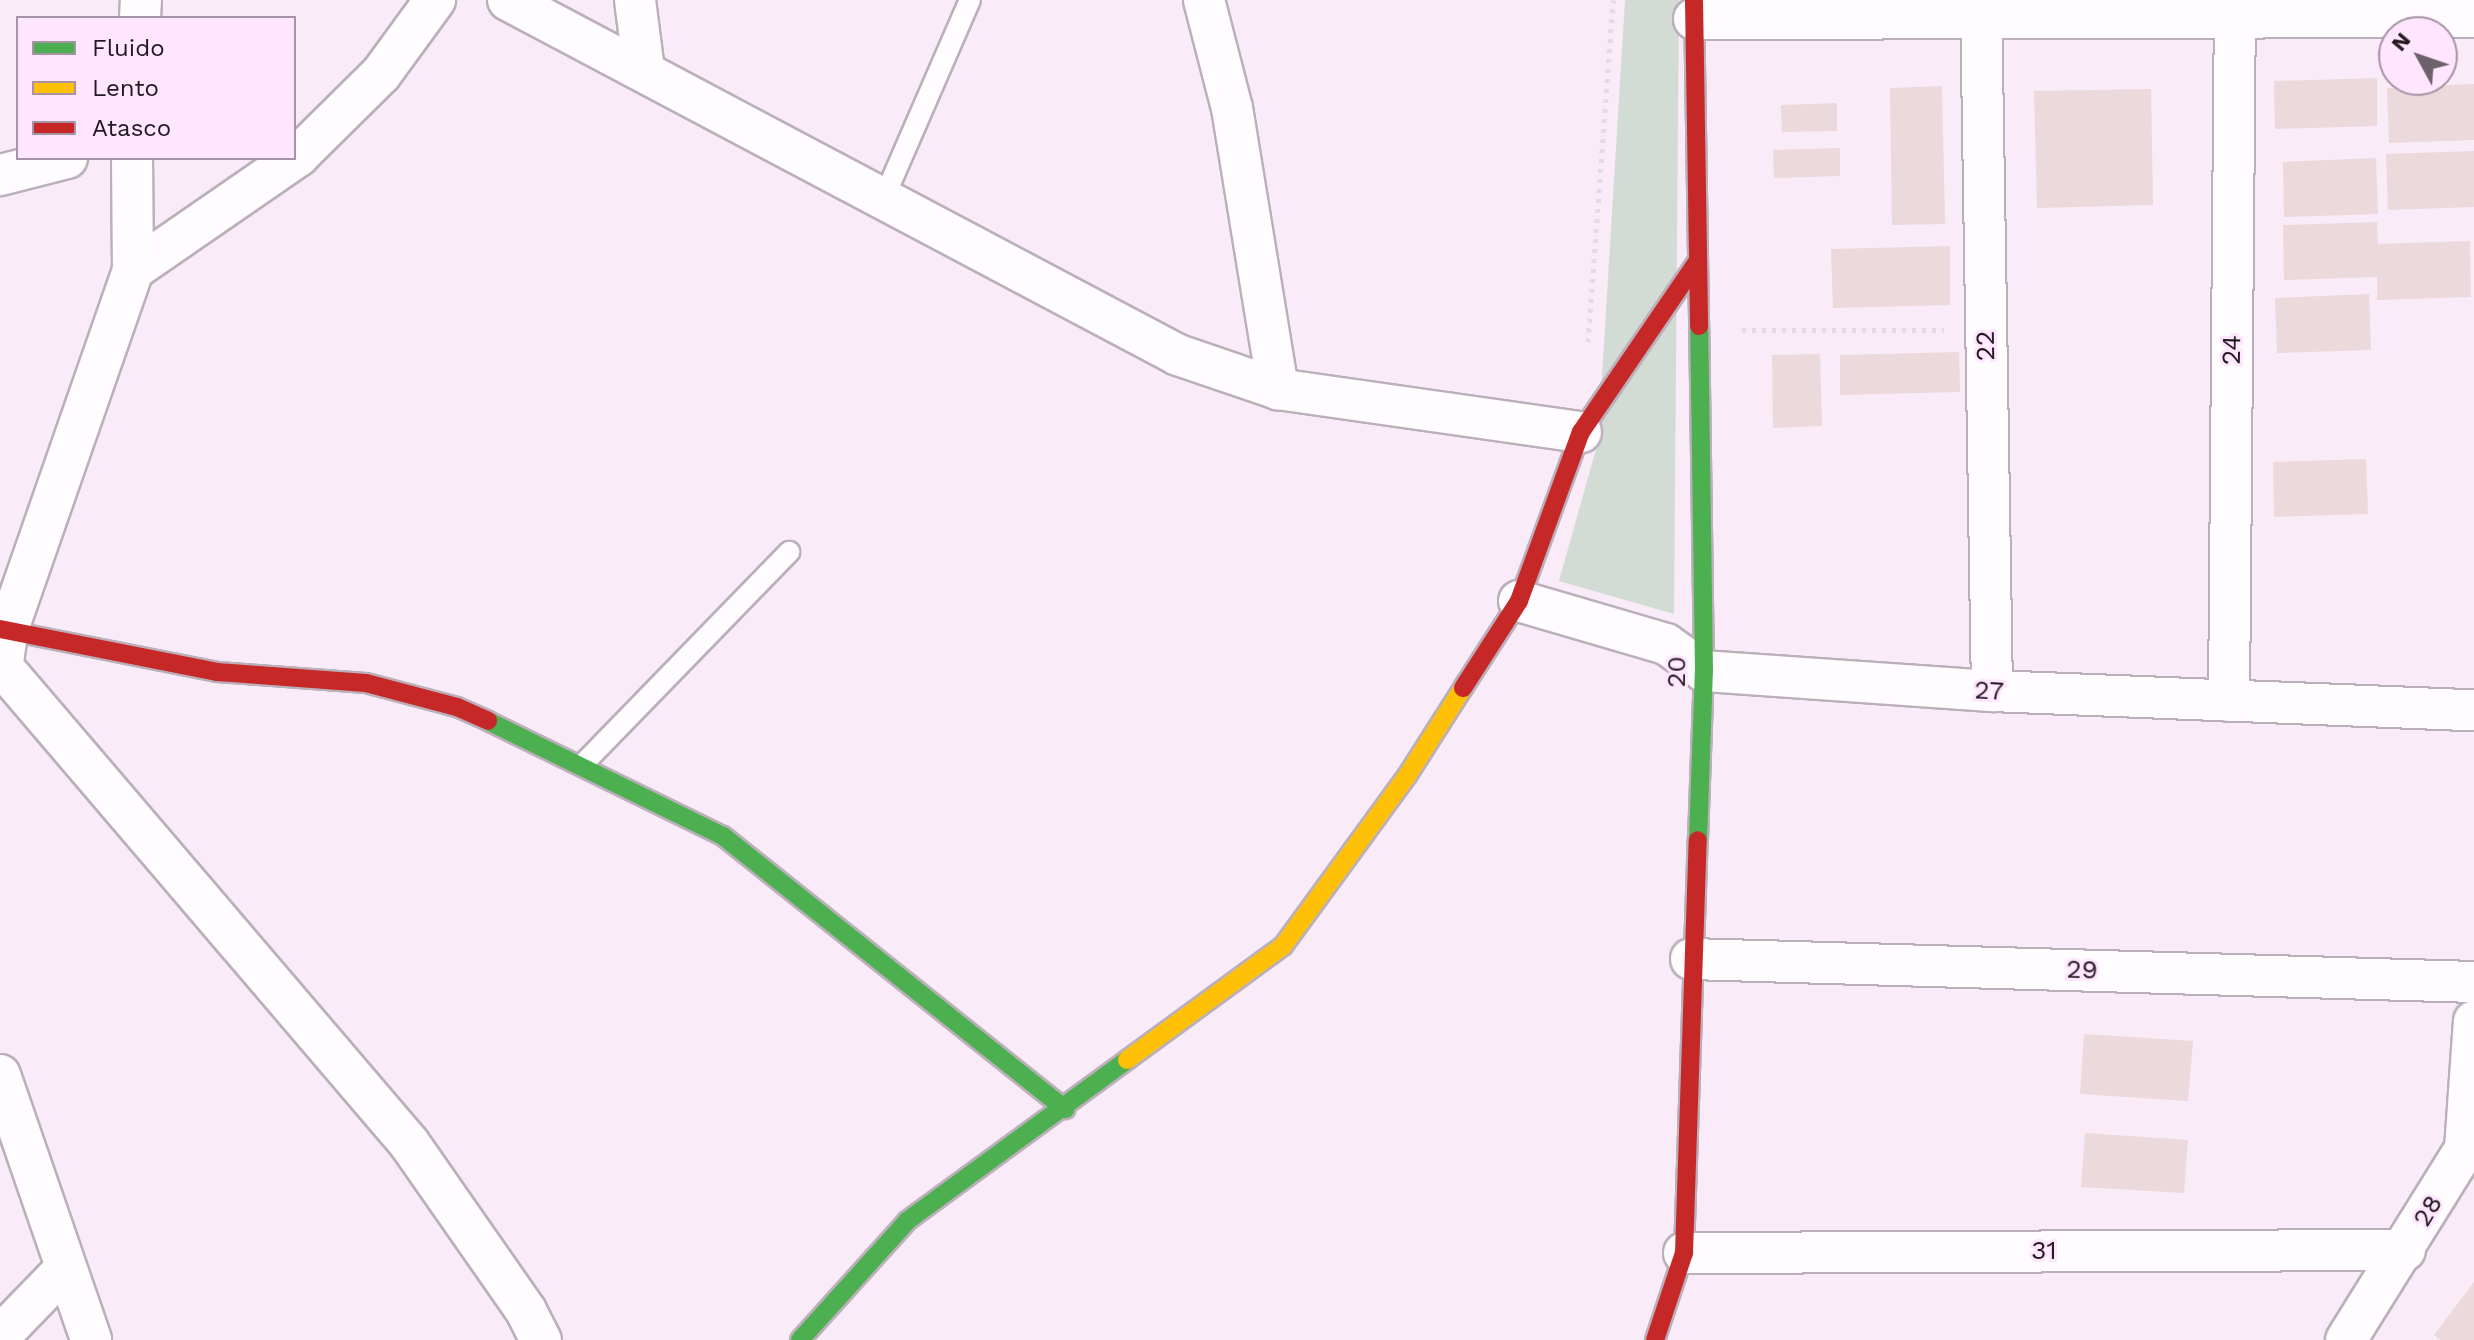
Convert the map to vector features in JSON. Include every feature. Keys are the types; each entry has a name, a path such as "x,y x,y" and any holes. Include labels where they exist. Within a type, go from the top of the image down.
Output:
{"street":[{"path":"296,157 381,74 435,0"},
{"path":"508,0 1178,355 1278,389 1581,432"},
{"path":"635,0 644,70"},
{"path":"1204,0 1232,108 1278,389"},
{"name":"22","path":"1981,9 1992,691"},
{"path":"1694,10 2235,9 2474,17"},
{"name":"24","path":"2229,701 2235,9"},
{"name":"20","path":"1655,1340 1684,1253 1691,959 1704,671 1694,10"},
{"path":"0,175 59,160"},
{"path":"2,654 133,270 132,160"},
{"path":"133,270 292,160"},
{"path":"800,1340 907,1221 1065,1109 1283,946 1407,776 1519,601 1581,432 1697,262"},
{"path":"1519,601 1666,644 1704,671"},
{"path":"2,654 366,683 457,707 583,764 723,836 1065,1109"},
{"path":"2,654 409,1143 526,1311 541,1340"},
{"name":"27","path":"1704,671 1992,691 2474,710"},
{"name":"29","path":"1691,959 2474,982"},
{"name":"28","path":"2361,1335 2405,1250 2465,1149 2474,1021"},
{"path":"0,1075 64,1270 91,1340"},
{"name":"31","path":"1684,1253 2405,1250"},
{"path":"0,1336 64,1270"}],"lane":[{"path":"883,200 970,0"},
{"path":"583,764 789,552"}],"path":[{"path":"1587,355 1613,0"},
{"path":"1697,329 1986,330"}],"shaded area":[{"path":"1625,0 1679,0 1674,614 1559,581 1598,442"}],"building":[{"path":"2377,78 2377,126 2275,129 2274,81"},
{"path":"2474,84 2474,140 2389,143 2387,96 2458,96 2458,85"},
{"path":"1942,86 1945,224 1892,225 1890,88"},
{"path":"2151,89 2153,205 2037,208 2034,91"},
{"path":"1837,103 1837,131 1782,132 1781,105"},
{"path":"1840,148 1840,176 1774,178 1773,150"},
{"path":"2474,151 2474,207 2388,210 2386,154"},
{"path":"2376,158 2378,214 2284,217 2283,162"},
{"path":"2377,222 2378,244 2470,241 2471,297 2377,300 2377,277 2284,280 2283,225"},
{"path":"1950,246 1950,305 1833,308 1831,249"},
{"path":"2369,294 2371,350 2277,353 2275,298"},
{"path":"1959,352 1960,392 1840,395 1840,355"},
{"path":"1820,354 1822,426 1773,428 1772,355"},
{"path":"2366,459 2368,514 2274,517 2273,462"},
{"path":"2084,1034 2193,1041 2188,1101 2080,1094"},
{"path":"2085,1133 2188,1140 2184,1193 2081,1187"},
{"path":"2474,1282 2474,1340 2440,1340 2434,1335"}],"traffic: fast":[{"path":"1698,840 1704,671 1699,326"},
{"path":"488,721 723,836 1065,1109"},
{"path":"800,1340 907,1221 1127,1060"}],"traffic: slow":[{"path":"1127,1060 1283,946 1407,776 1463,688"}],"traffic: jam":[{"path":"1694,0 1699,326"},
{"path":"1463,688 1519,601 1581,432 1697,262"},
{"path":"0,629 217,672 366,683 457,707 488,721"},
{"path":"1655,1340 1684,1253 1698,840"}]}
